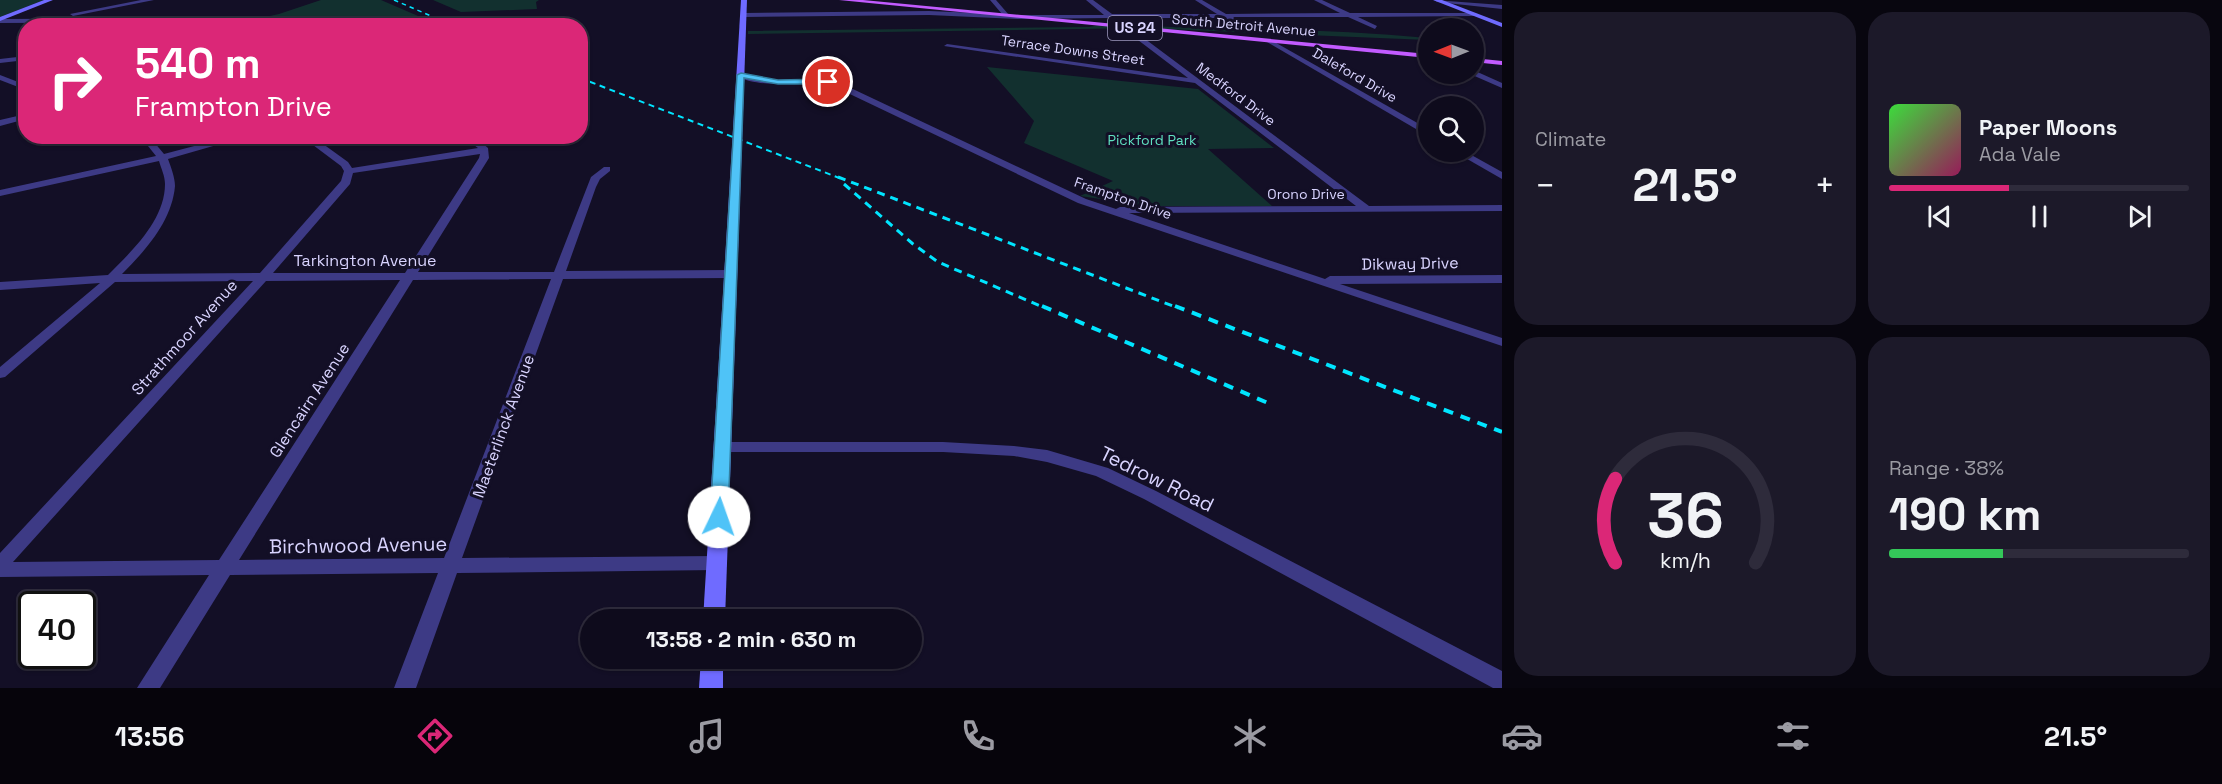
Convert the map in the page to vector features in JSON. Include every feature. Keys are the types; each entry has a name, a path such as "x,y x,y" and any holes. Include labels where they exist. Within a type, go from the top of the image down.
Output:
{"main road":[{"name":"South Detroit Avenue","path":"842,0 897,3 925,10 1418,55"},
{"path":"1484,61 1502,63"}],"street":[{"path":"0,20 50,0"},
{"path":"52,18 151,0"},
{"path":"715,609 744,0"},
{"path":"993,0 1007,16"},
{"name":"Medford Drive","path":"1089,0 1366,208"},
{"path":"1198,0 1244,26"},
{"path":"1317,0 1375,27"},
{"path":"1437,0 1502,7"},
{"path":"1437,0 1502,25"},
{"path":"744,15 925,10 1018,17 1474,14"},
{"path":"0,20 18,21"},
{"name":"Daleford Drive","path":"1269,41 1418,127"},
{"name":"Terrace Downs Street","path":"947,46 1196,81"},
{"path":"0,61 18,59"},
{"name":"Frampton Drive","path":"741,75 778,82 820,81 835,84 1052,188 1109,210 1502,342"},
{"path":"0,77 18,85"},
{"path":"1484,77 1502,86"},
{"path":"0,123 18,118"},
{"path":"0,374 113,278 151,235 168,198 170,183 168,165 151,144"},
{"path":"0,193 213,144"},
{"path":"318,144 332,153 349,171 485,150"},
{"path":"479,144 485,150"},
{"name":"Glencairn Avenue","path":"148,688 482,162 485,150"},
{"path":"1478,162 1502,176"},
{"name":"Maeterlinck Avenue","path":"405,688 594,181 607,169"},
{"name":"Strathmoor Avenue","path":"0,568 338,194 346,182 349,171"},
{"name":"Orono Drive","path":"1109,210 1502,208"},
{"name":"Tarkington Avenue","path":"0,286 113,278 731,274"},
{"name":"Dikway Drive","path":"1319,280 1502,279"},
{"name":"Tedrow Road","path":"723,447 986,449 1047,456 1073,463 1102,472 1150,495 1502,682"},
{"name":"Birchwood Avenue","path":"0,568 223,569 717,563"},
{"path":"711,688 712,669"}],"green space":[{"path":"0,0 44,0 0,17"},
{"path":"321,0 381,0 423,18 260,18"},
{"path":"433,0 539,0 536,2 537,9 461,12"},
{"path":"1111,23 1166,27 1279,29 1418,37 1418,40 1141,28 748,34 748,31 1089,27"},
{"name":"Pickford Park","path":"987,67 1198,89 1274,148 1208,149 1272,206 1148,206 1080,196 1113,181 1024,143 1034,121"}],"railway":[{"path":"394,0 436,18"},
{"path":"588,81 842,179"},
{"path":"838,177 1178,308"},
{"path":"844,184 913,244 938,262 1045,308"},
{"path":"1042,306 1268,403"},
{"path":"1175,306 1502,432"}],"route":[{"path":"719,517 741,75 778,82 828,82"}]}
